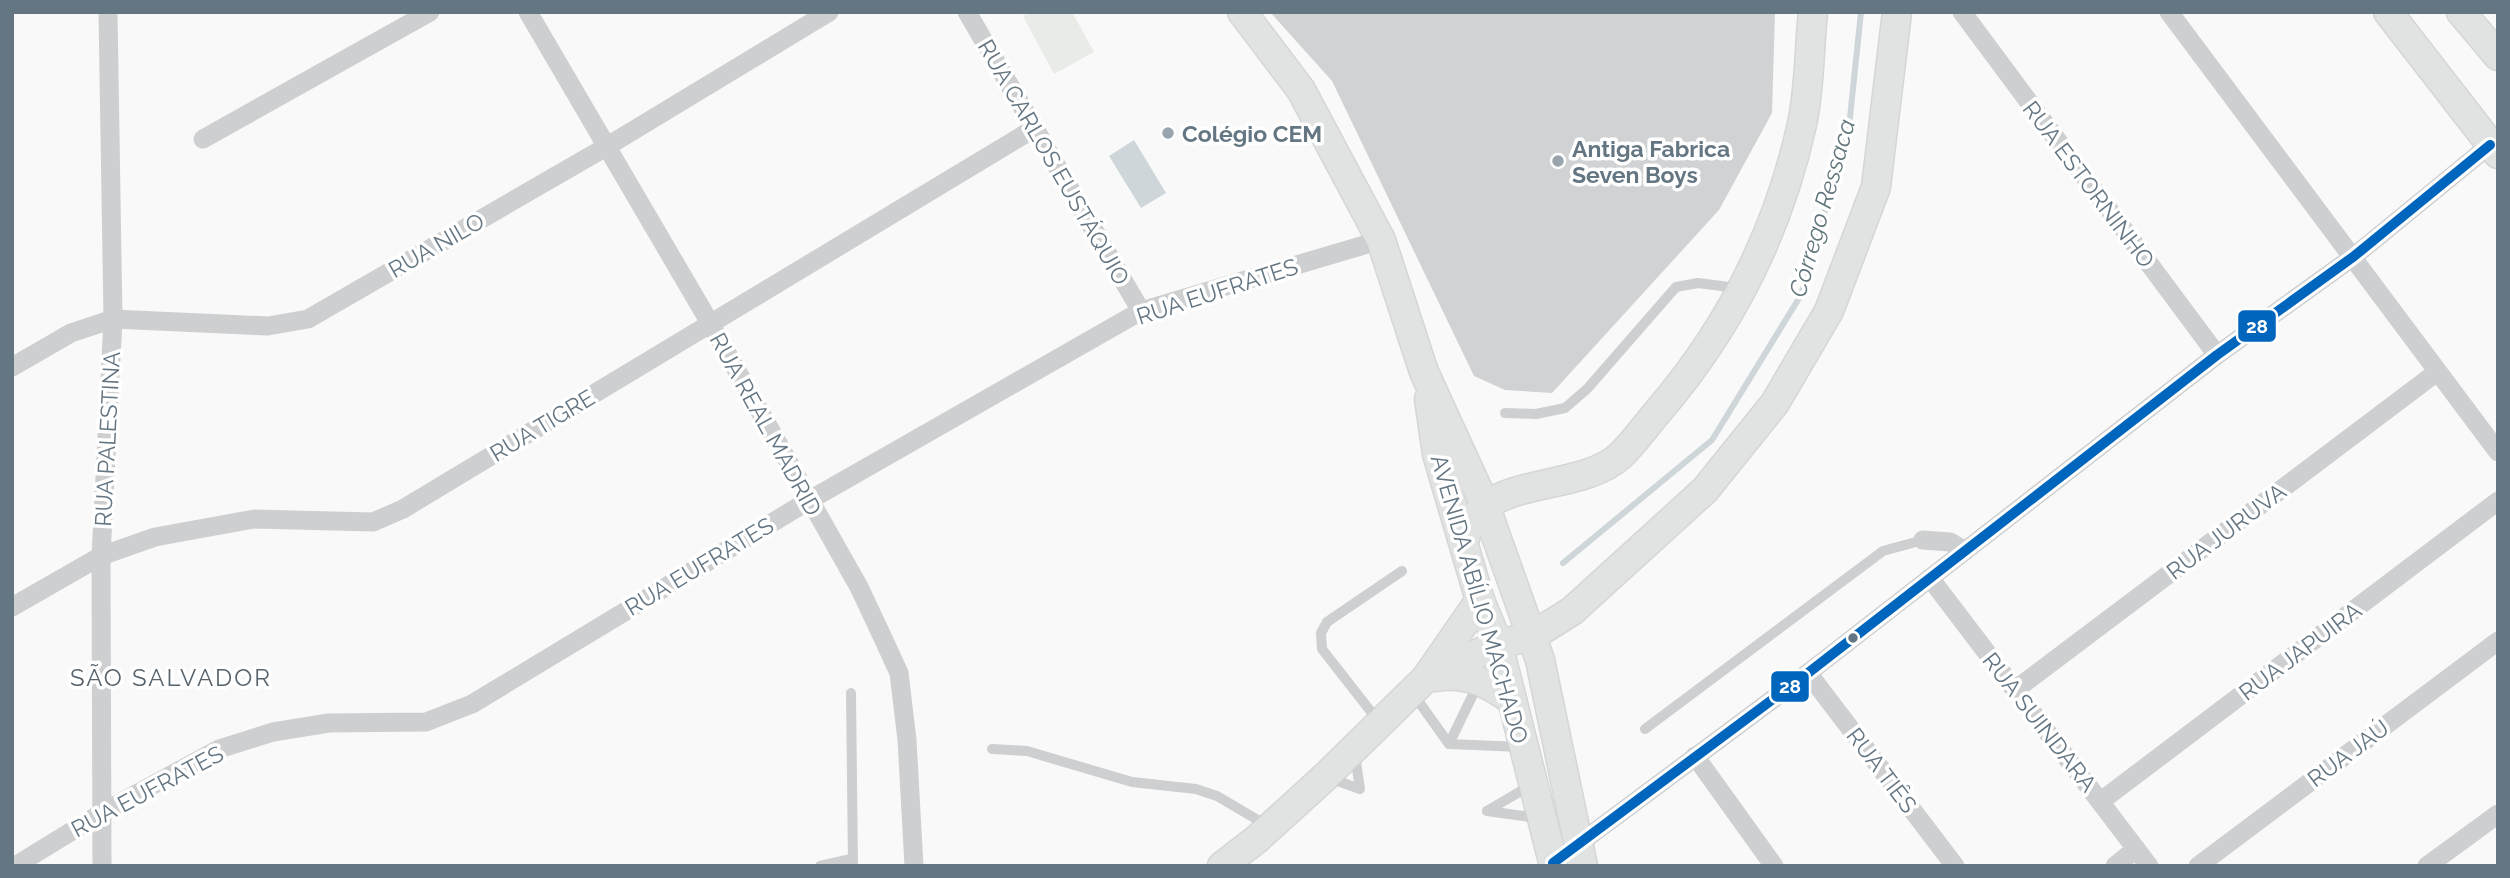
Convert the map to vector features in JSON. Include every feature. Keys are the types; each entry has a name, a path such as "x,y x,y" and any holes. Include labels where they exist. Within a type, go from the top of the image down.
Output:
{"main road":[{"name":"AVENIDA ABÍLIO MACHADO","path":"1242,12 1301,90 1381,240 1424,372 1485,505 1536,648 1581,856"},
{"path":"1464,544 1466,526 1485,505 1507,494 1569,481 1619,457 1690,374 1744,289 1767,237 1802,123 1813,12"},
{"path":"1419,685 1498,644 1536,648 1572,611 1705,490 1775,403 1829,311 1876,187 1898,12"},
{"path":"2388,12 2494,150"},
{"path":"2461,12 2498,56"},
{"name":"AVENIDA ABÍLIO MACHADO","path":"1424,372 1437,454 1480,600 1498,644 1553,865"},
{"path":"1222,866 1252,846 1419,685 1480,600"},
{"path":"1419,685 1456,676 1479,680 1513,700"}],"street":[{"name":"RUA PALESTINA","path":"102,866 102,556 113,319 107,12"},
{"path":"203,139 430,12"},
{"name":"RUA REAL MADRID","path":"528,12 710,323 808,501 859,587 898,673 908,740 914,866"},
{"name":"RUA NILO","path":"12,367 71,333 113,319 268,326 308,319 606,147 829,12"},
{"name":"RUA CARLOS EUSTÁQUIO","path":"967,12 1141,311"},
{"name":"RUA ESTORNINHO","path":"1962,12 2217,355"},
{"path":"2169,12 2498,452"},
{"name":"RUA TIGRE","path":"12,607 102,556 155,537 254,519 373,523 403,509 1035,128"},
{"path":"1553,865 1581,856 1695,756 1808,673 2217,355 2353,257 2494,150"},
{"name":"RUA EUFRATES","path":"15,866 103,812 219,749 273,732 329,723 426,722 472,704 808,501 1141,311 1381,240"},
{"name":"RUA JURUVA","path":"2015,690 2437,372"},
{"name":"RUA JAPUIRA","path":"2101,801 2498,501"},
{"path":"1923,540 1950,542 1965,551"},
{"name":"RUA SUINDARA","path":"1930,579 2149,866"},
{"name":"RUA JAÚ","path":"2198,866 2498,640"},
{"name":"RUA TIÊS","path":"1808,673 1955,866"},
{"path":"1695,756 1774,866"},
{"path":"2427,866 2498,814"},
{"path":"2115,866 2136,849"}],"lane":[{"path":"1505,413 1536,414 1565,408 1587,389 1675,286 1698,283 1744,289"},
{"path":"1645,729 1884,551 1923,540"},
{"path":"1380,723 1322,649 1321,633 1327,622 1402,571"},
{"path":"1449,744 1479,680"},
{"path":"1419,685 1449,744"},
{"path":"820,866 852,863 851,693"},
{"path":"1449,744 1524,747"},
{"path":"992,749 1027,751 1132,782 1196,789 1217,796 1252,846"},
{"path":"1531,785 1487,811 1540,818"}],"shaded area":[{"path":"1030,12 1072,12 1094,52 1054,74 1023,16"},
{"path":"1134,140 1166,193 1141,208 1109,156"}],"building":[{"name":"Antiga Fabrica Seven Boys","path":"1270,12 1775,12 1772,113 1719,210 1552,393 1505,390 1474,376 1332,81"}],"waterway":[{"name":"Córrego Ressaca","path":"1563,563 1712,440 1801,295 1849,127 1861,12"}],"transit line":[{"name":"28","path":"1553,863 1808,673 2217,355 2353,257 2490,145"}],"place":[{"name":"Colégio CEM","path":"1168,133"},
{"name":"Antiga Fabrica Seven Boys","path":"1558,161"}],"district":[{"name":"SÃO SALVADOR","path":"171,677"}]}
